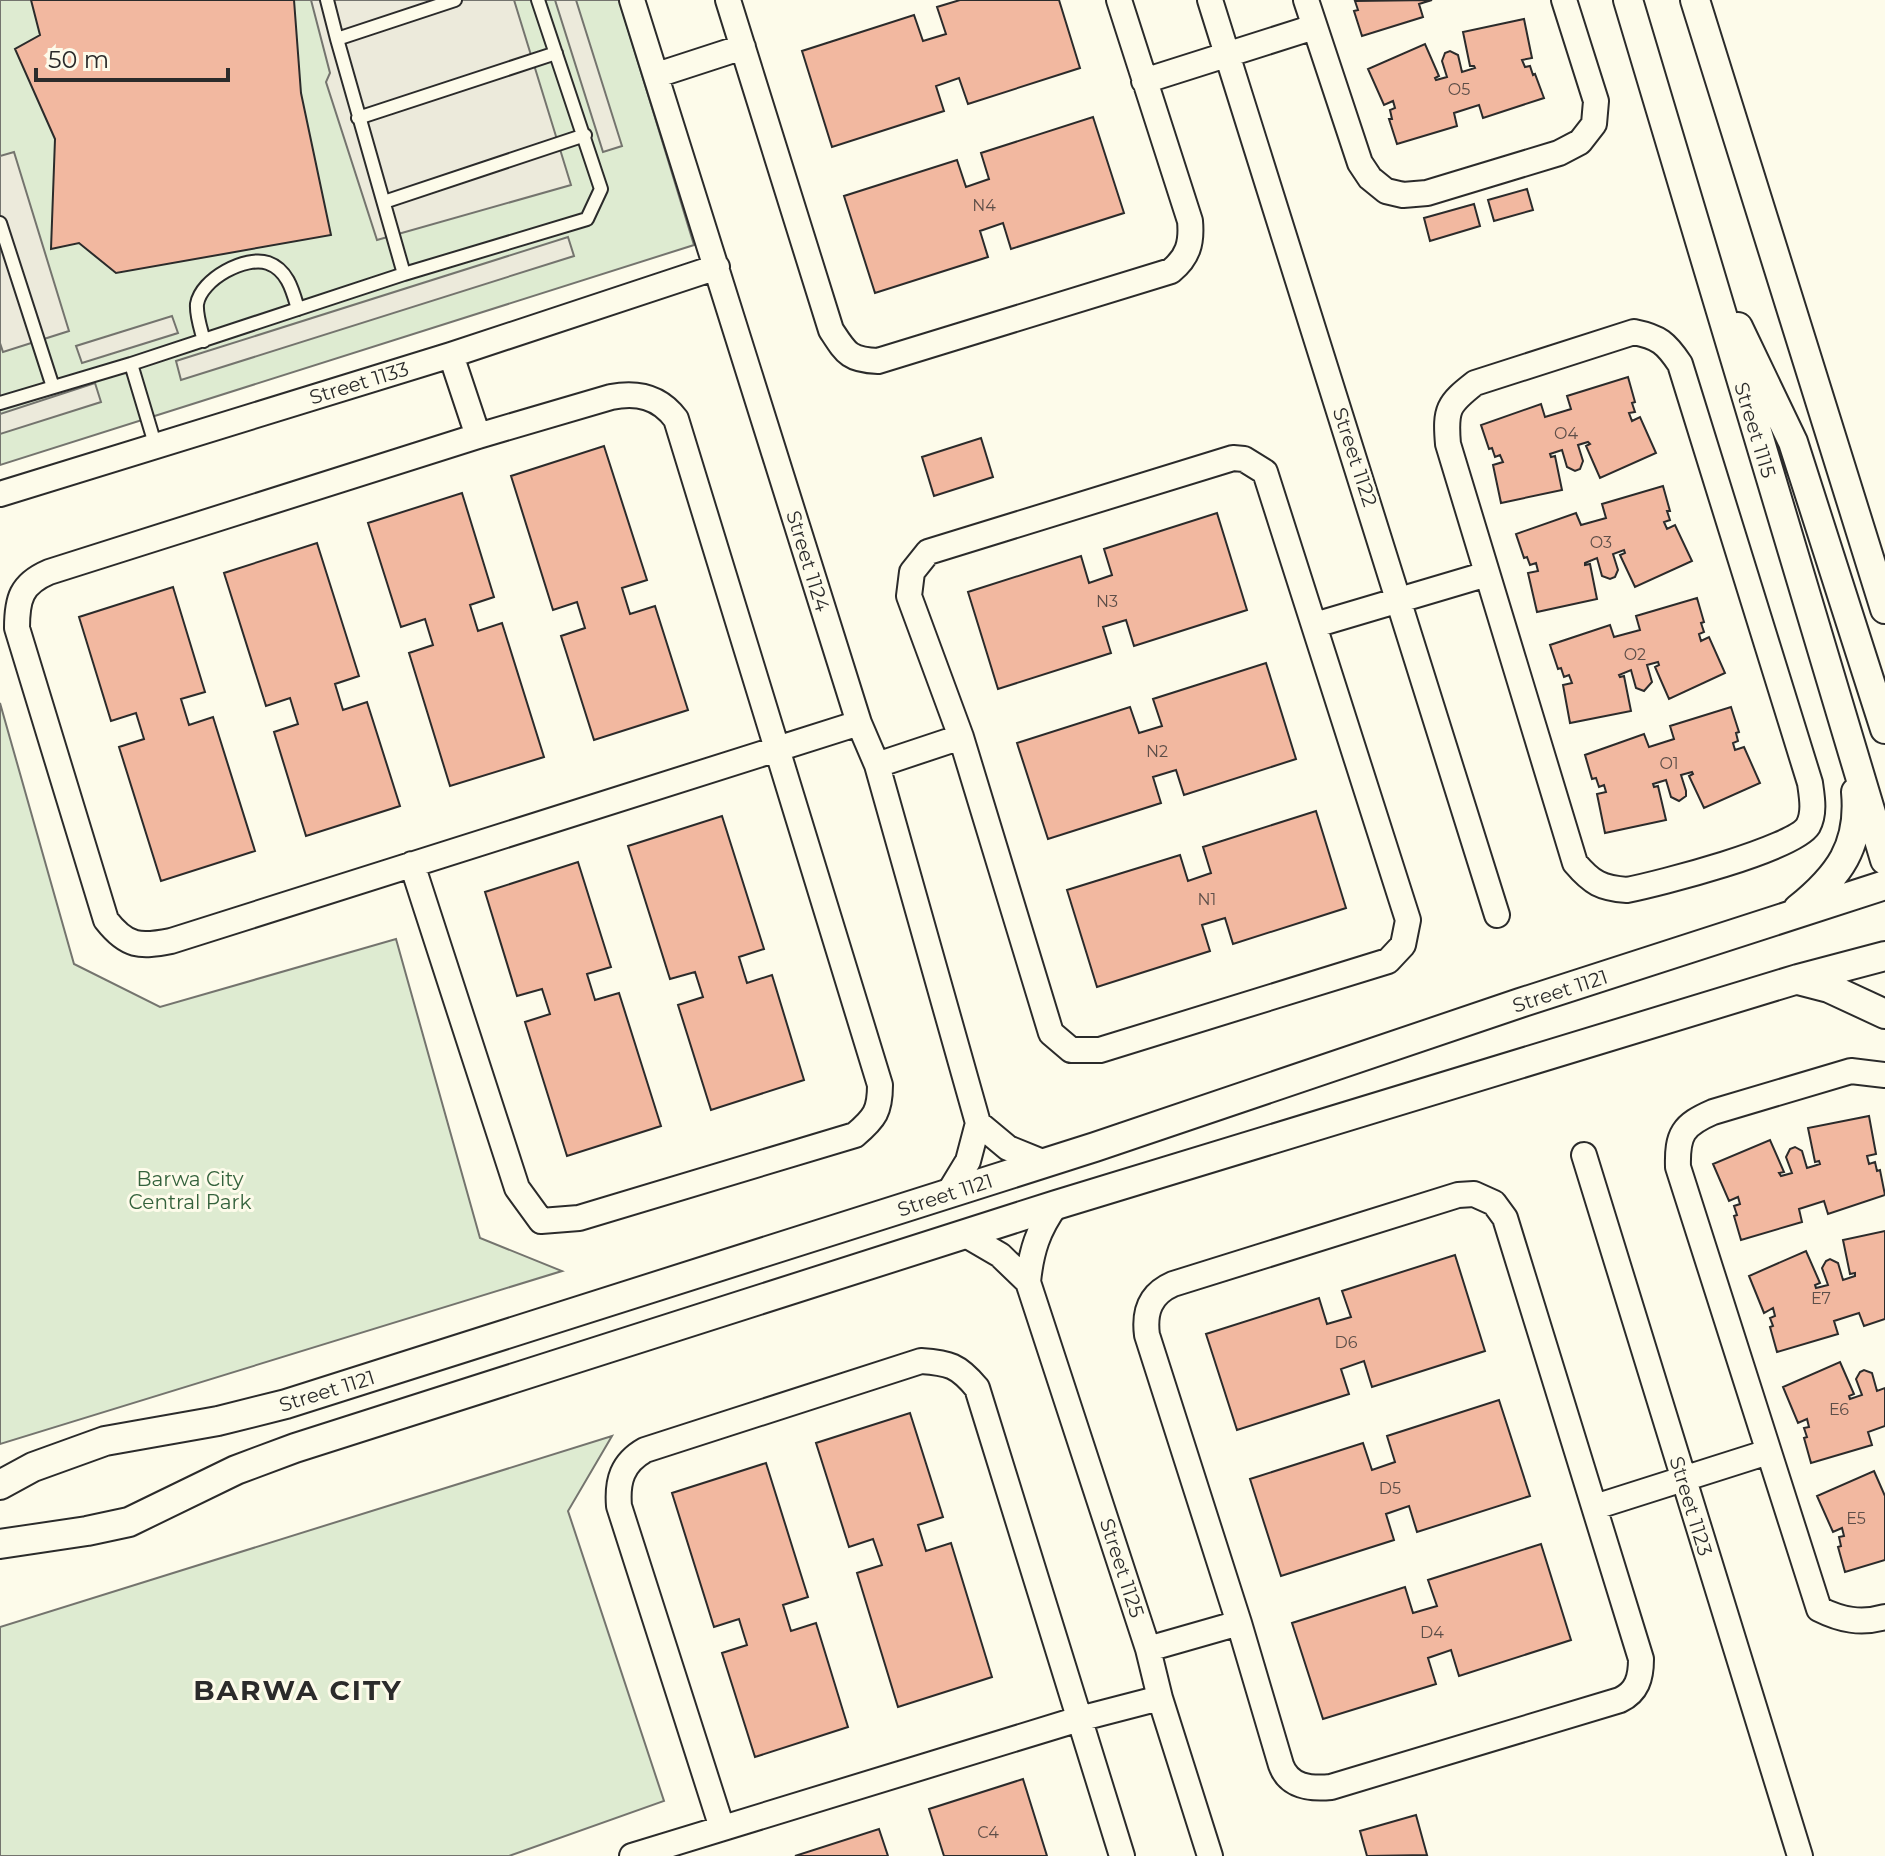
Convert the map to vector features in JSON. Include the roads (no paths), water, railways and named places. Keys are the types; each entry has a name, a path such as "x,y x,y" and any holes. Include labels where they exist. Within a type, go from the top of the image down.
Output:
{"street":[{"name":"Street 1124","path":"632,0 859,723 877,765 978,1123"},
{"path":"728,0 831,330 847,353 859,360 878,361 1171,271 1188,253 1192,237 1190,221 1119,0"},
{"name":"Street 1122","path":"1210,0 1497,915"},
{"path":"1306,0 1360,163 1370,178 1386,191 1403,195 1427,193 1559,153 1580,142 1594,124 1596,101 1564,0"},
{"name":"Street 1115","path":"1628,0 1885,860"},
{"path":"1695,0 1885,609"},
{"path":"1144,81 1314,27"},
{"path":"657,75 743,47"},
{"path":"1700,247 1793,442 1885,729"},
{"name":"Street 1133","path":"0,494 451,355 717,267"},
{"path":"1634,332 1654,336 1669,348 1680,364 1810,783 1813,806 1807,827 1791,840 1768,850 1644,887 1609,889 1589,880 1575,863 1487,574 1448,444 1446,423 1453,399 1475,383 1619,335 1634,332"},
{"path":"451,355 478,436"},
{"path":"412,864 517,1188 541,1221 579,1218 855,1135 871,1121 880,1105 880,1085 778,751 676,419 667,406 651,398 630,394 478,436 32,579 22,593 17,611 17,628 106,920 117,934 131,943 151,945 171,941 412,864 778,751 859,723"},
{"path":"1244,459 1265,472 1408,920 1403,945 1388,961 1100,1050 1071,1050 1051,1033 961,737 909,596 912,572 928,552 1223,460 1244,459"},
{"path":"1315,625 1487,574"},
{"path":"877,765 961,737"},
{"path":"1788,916 1816,894 1846,859 1856,827 1857,797 1851,751"},
{"name":"Street 1121","path":"0,1485 73,1451 105,1441 218,1421 286,1404 1045,1163 1885,885"},
{"path":"0,1544 129,1522 236,1470 295,1448 1056,1205 1798,979 1885,956"},
{"path":"1798,979 1829,988 1885,1014"},
{"path":"1885,1075 1851,1071 1713,1112 1696,1119 1683,1130 1677,1148 1678,1167 1819,1609 1838,1619 1869,1622 1885,1617"},
{"path":"948,1194 968,1161 978,1123 1008,1148 1045,1163"},
{"name":"Street 1123","path":"1584,1155 1800,1856"},
{"path":"1458,1195 1486,1197 1505,1218 1595,1507 1641,1659 1637,1685 1630,1695 1620,1700 1331,1787 1309,1788 1291,1781 1284,1774 1239,1623 1147,1335 1145,1321 1148,1308 1158,1293 1173,1284 1458,1195"},
{"name":"Street 1125","path":"1056,1205 1035,1241 1028,1282 1148,1649 1160,1698 1210,1856"},
{"name":"Street 1125","path":"964,1234 1000,1255 1028,1282"},
{"path":"722,1828 619,1506 617,1487 624,1469 631,1458 645,1450 921,1361 946,1362 964,1373 977,1388 1122,1856"},
{"path":"1595,1507 1768,1452"},
{"path":"1148,1649 1239,1623"},
{"path":"632,1856 1079,1719 1160,1698"}],"lane":[{"path":"327,0 404,274"},
{"path":"337,39 455,0"},
{"path":"0,403 587,219 601,189 538,0"},
{"path":"358,118 556,53"},
{"path":"384,202 585,135"},
{"path":"0,223 53,387"},
{"path":"204,341 197,302 201,293 211,281 244,265 258,261 270,263 278,269 286,276 298,309"},
{"path":"131,364 155,444"}],"district":[{"name":"BARWA CITY","path":"298,1690"}],"park label":[{"name":"Barwa City Central Park","path":"190,1190"}]}
